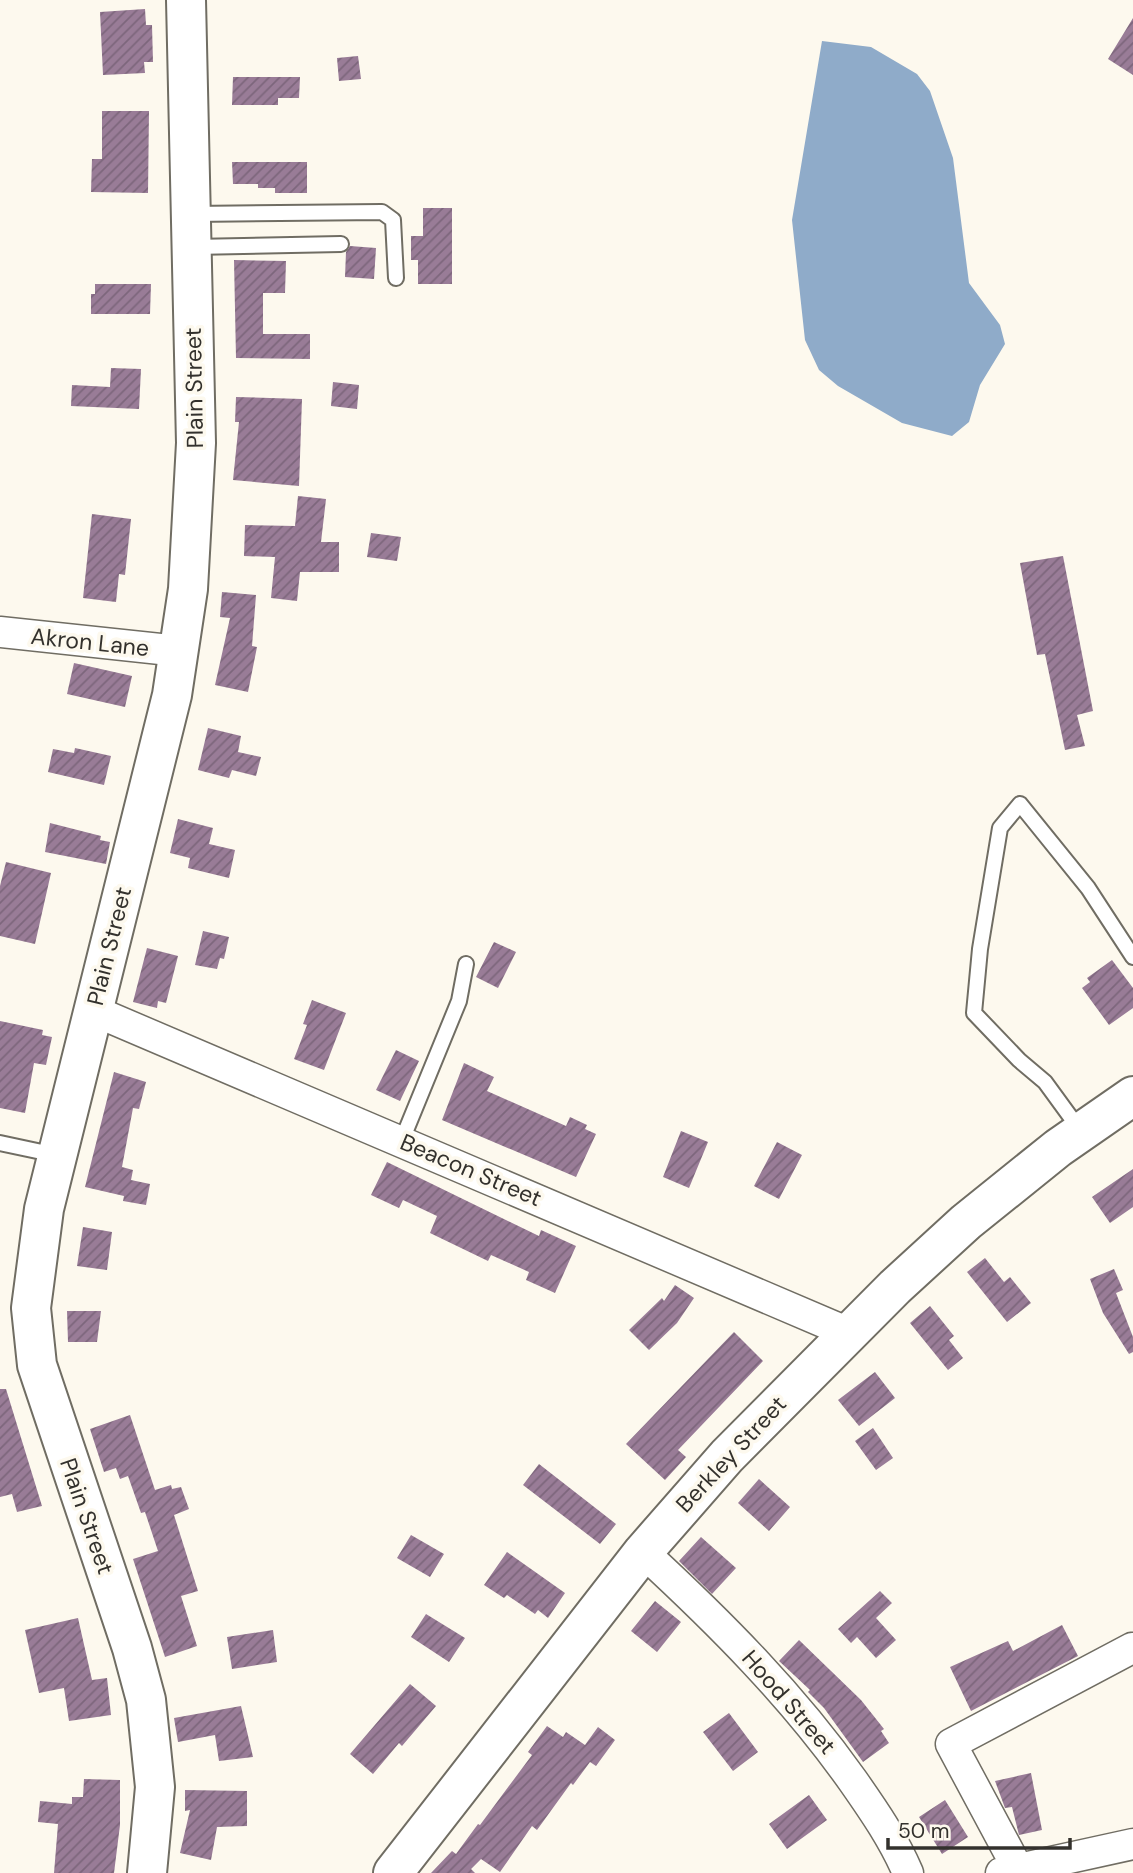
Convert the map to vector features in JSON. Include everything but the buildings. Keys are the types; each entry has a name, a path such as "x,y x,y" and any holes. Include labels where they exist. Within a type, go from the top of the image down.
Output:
{"main road":[{"name":"Plain Street","path":"147,1873 155,1787 146,1700 132,1648 56,1427 32,1336 30,1308 36,1254 58,1155 172,695 188,589 196,443 186,0"},
{"name":"Berkley Street","path":"393,1873 643,1552 727,1456 849,1333 984,1206 1081,1131 1133,1096"}],"street":[{"name":"Akron Lane","path":"0,632 179,651"},
{"name":"Beacon Street","path":"92,1010 849,1333"},
{"name":"Hood Street","path":"643,1552 701,1606 800,1710 880,1820 908,1873"},
{"path":"1132,1648 951,1744 1010,1871 1133,1844"}],"lane":[{"path":"191,230 316,210 386,213 393,220 395,232 396,278"},
{"path":"191,230 341,244"},
{"path":"1081,1131 1045,1082 1019,1060 974,1013 980,949 1000,828 1020,804 1088,888 1133,957"},
{"path":"401,1140 459,1001 466,964"},
{"path":"0,1143 58,1155"}],"water":[{"path":"822,41 871,47 917,74 930,91 953,158 969,283 1000,325 1005,344 980,385 969,422 952,436 902,423 838,386 819,370 805,340 792,220"}]}
